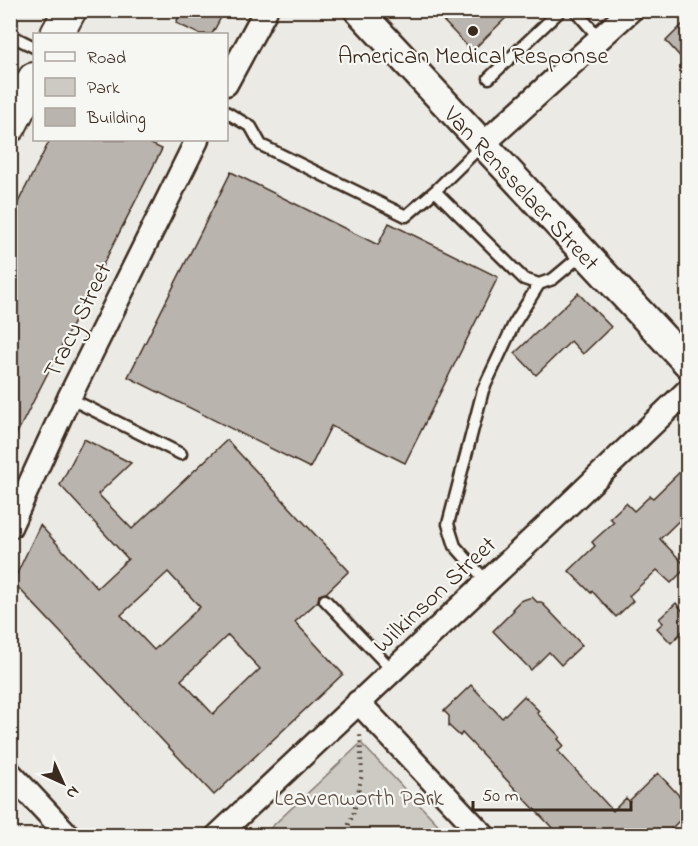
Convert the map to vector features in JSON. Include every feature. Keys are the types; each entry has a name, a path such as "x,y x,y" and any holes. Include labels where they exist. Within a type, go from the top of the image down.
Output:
{"main road":[{"path":"58,33 70,10"},
{"path":"10,126 33,81"}],"street":[{"path":"228,80 266,10"},
{"name":"Van Rensselaer Street","path":"358,10 687,364"},
{"path":"482,145 631,10"},
{"name":"Tracy Street","path":"10,527 69,398 197,141"},
{"name":"Wilkinson Street","path":"217,836 687,390"},
{"path":"358,702 484,836"},
{"path":"10,773 69,836"}],"lane":[{"path":"489,78 561,10"},
{"path":"575,10 600,39"},
{"path":"10,35 33,46"},
{"path":"228,113 251,128 261,145 406,216 482,145"},
{"path":"435,191 524,279 539,284 553,279 584,253"},
{"path":"487,582 455,546 448,524 483,390 514,324 539,284"},
{"path":"69,398 181,454"},
{"path":"325,600 392,670"}],"path":[{"path":"344,836 354,812 362,774 358,702"}],"green space":[{"name":"Leavenworth Park","path":"361,743 448,835 263,835"}],"building":[{"path":"182,10 225,10 213,33 197,33 176,23"},
{"name":"American Medical Response","path":"433,10 514,10 472,51"},
{"path":"687,20 687,64 666,41"},
{"path":"49,141 145,141 162,149 10,447 10,218"},
{"path":"231,172 378,245 389,223 498,277 405,463 331,426 310,468 128,377"},
{"path":"578,293 611,327 583,354 571,341 536,375 515,353"},
{"path":"84,439 131,463 98,494 132,529 227,440 349,571 326,593 319,595 318,601 295,622 343,674 214,795 13,582 40,525 97,588 128,559 60,485","holes":["168,572 200,607 154,650 121,615","228,635 260,669 213,714 181,680"]},
{"path":"687,465 687,513 660,539 687,567 671,583 657,570 629,596 633,601 616,617 569,571 595,546 592,542 614,522 610,518 626,503 634,511 650,496 653,498"},
{"path":"532,597 537,602 541,602 582,645 561,665 549,652 531,670 493,631 520,601"},
{"path":"676,603 687,616 687,627 671,643 657,628 663,623 659,619"},
{"path":"471,685 502,718 524,696 560,737 558,739 564,746 558,751 613,811 626,798 629,801 658,773 687,804 687,813 664,836 619,836 612,828 605,836 560,836 462,733 460,736 449,726 449,716 444,711"}],"place":[{"name":"American Medical Response","path":"473,31"}]}
